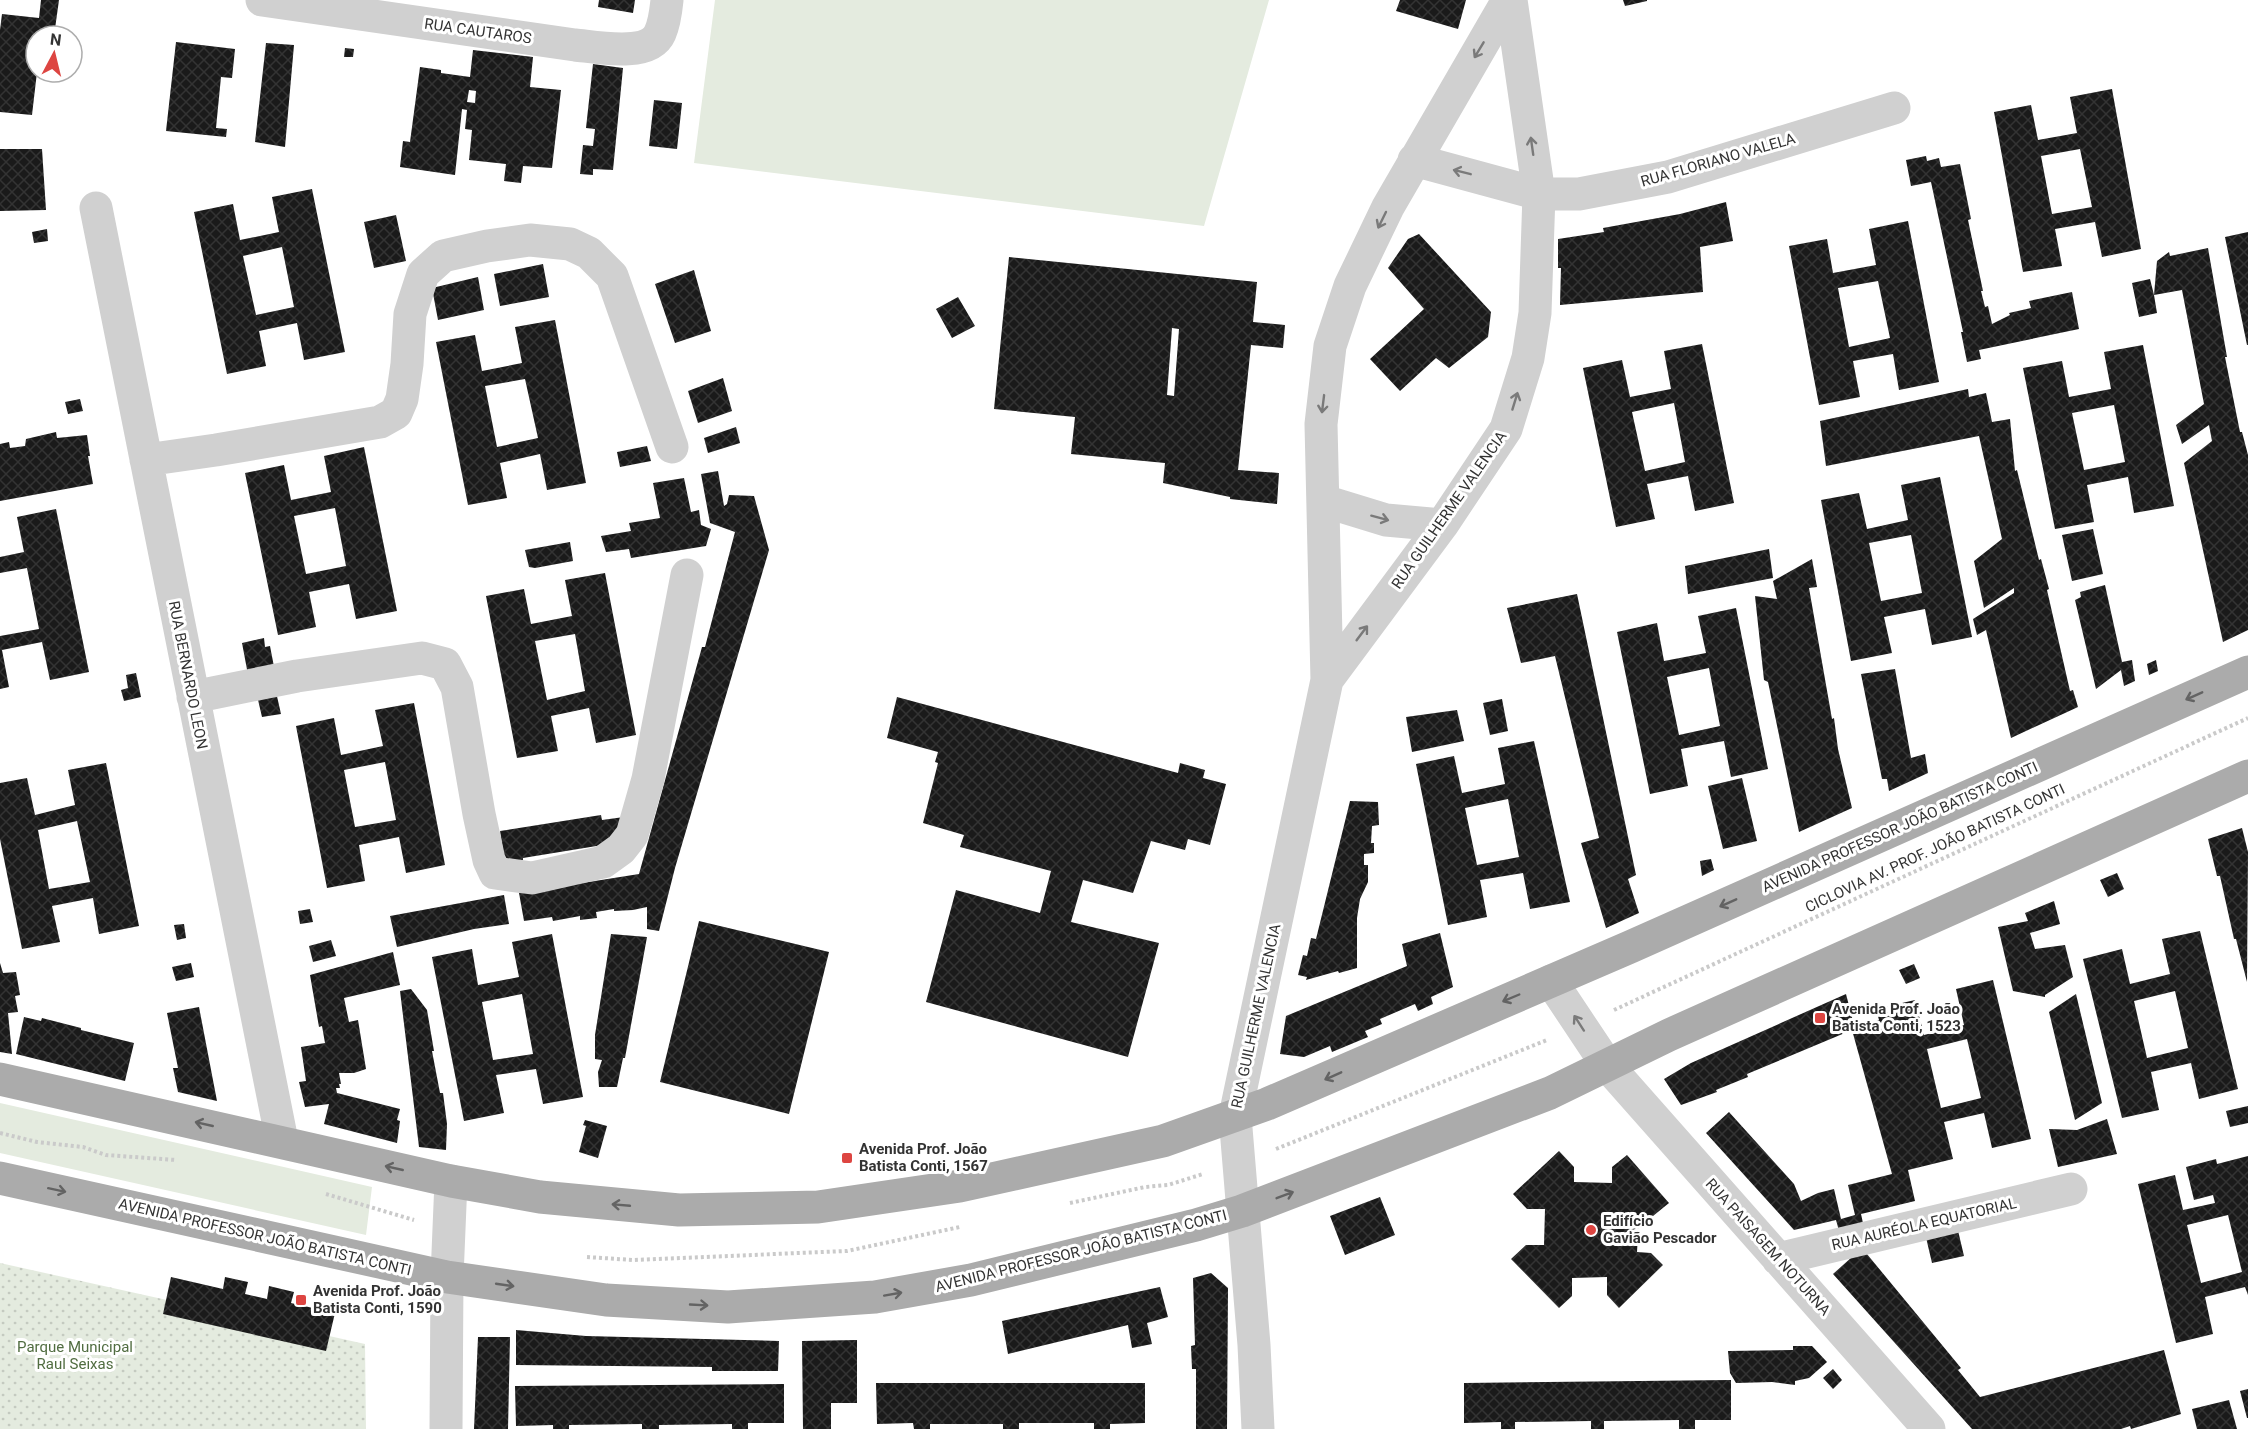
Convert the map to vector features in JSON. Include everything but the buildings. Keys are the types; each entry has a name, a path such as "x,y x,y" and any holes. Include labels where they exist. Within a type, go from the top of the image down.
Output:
{"main road":[{"name":"AVENIDA PROFESSOR JOÃO BATISTA CONTI","path":"0,1078 451,1181 540,1197 679,1210 818,1207 960,1186 1163,1141 1235,1116 1310,1086 1551,981 2248,672"},
{"name":"AVENIDA PROFESSOR JOÃO BATISTA CONTI","path":"0,1178 447,1277 606,1300 728,1307 875,1297 970,1280 1196,1225 1242,1211 1550,1093 1607,1065 2248,776"}],"street":[{"name":"RUA CAUTAROS","path":"262,0 615,49 638,48 653,42 660,33 667,2"},
{"name":"RUA GUILHERME VALENCIA","path":"1258,1429 1254,1345 1235,1116 1327,680 1321,424 1330,346 1350,286 1414,160 1510,0"},
{"name":"RUA GUILHERME VALENCIA","path":"1327,680 1442,525 1506,429 1528,358 1535,313 1539,194 1510,0"},
{"name":"RUA FLORIANO VALELA","path":"1414,160 1539,194 1579,194 1668,177 1894,108"},
{"name":"RUA BERNARDO LEON","path":"96,208 282,1141"},
{"path":"146,460 380,422 396,413 402,399 407,364 410,314 423,274 443,256 487,246 530,240 570,244 589,254 612,276 672,447"},
{"path":"1324,501 1386,520 1442,525"},
{"path":"193,697 297,676 422,658 445,664 457,687 479,814 489,860 495,873 532,878 603,862 621,849 632,835 648,779 687,575"},
{"path":"1551,981 1607,1065"},
{"name":"RUA PAISAGEM NOTURNA","path":"1607,1065 1929,1429"},
{"path":"446,1429 447,1277 451,1181"},
{"name":"RUA AURÉOLA EQUATORIAL","path":"1778,1259 2071,1189"}],"path":[{"name":"CICLOVIA AV. PROF. JOÃO BATISTA CONTI","path":"1632,1001 2248,718"},
{"path":"1316,1133 1514,1052"},
{"path":"0,1133 38,1142 83,1147 106,1155 188,1161"},
{"path":"325,1193 392,1214"}],"green space":[{"path":"715,0 1269,0 1204,226 694,163"},
{"path":"0,1103 372,1187 366,1235 0,1153"},
{"name":"Parque Municipal Raul Seixas","path":"0,1263 365,1344 366,1429 0,1429"}],"place":[{"name":"Avenida Prof. João Batista Conti, 1523","path":"1820,1018"},
{"name":"Avenida Prof. João Batista Conti, 1567","path":"847,1158"},
{"name":"Edifício Gavião Pescador","path":"1591,1230"},
{"name":"Avenida Prof. João Batista Conti, 1590","path":"301,1300"}]}
